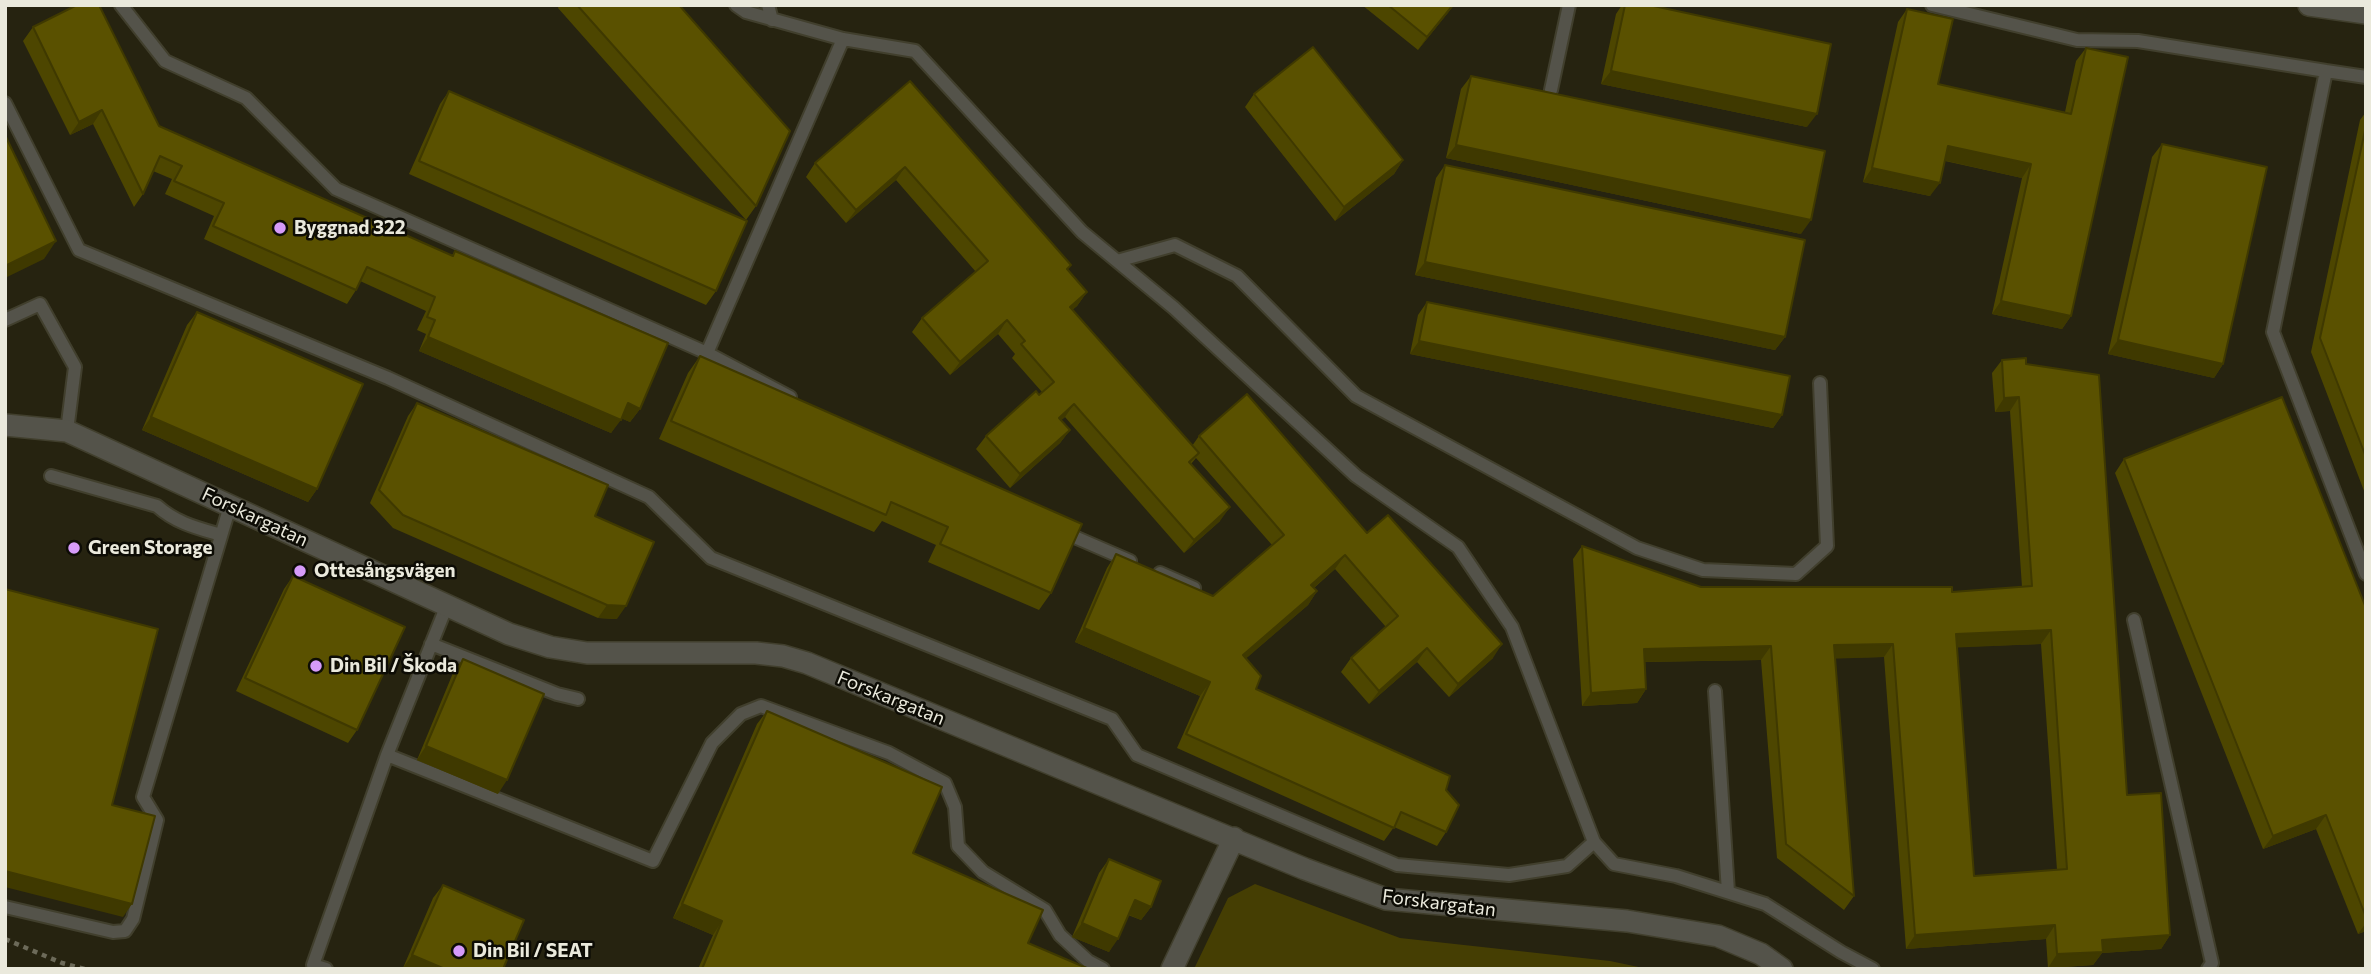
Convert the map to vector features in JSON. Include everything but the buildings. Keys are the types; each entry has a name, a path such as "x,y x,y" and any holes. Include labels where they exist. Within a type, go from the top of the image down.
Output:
{"street":[{"path":"2309,5 2366,13"},
{"name":"Forskargatan","path":"5,425 67,431 509,634 550,647 587,653 757,653 783,656 807,663 1305,869 1386,899 1627,922 1718,936 1761,954 1782,969"},
{"path":"1172,969 1234,838"}],"lane":[{"path":"121,5 165,61 246,98 336,189 707,353 805,405"},
{"path":"736,5 746,12 843,39 915,51 1082,232 1174,308 1356,476 1458,547 1512,627 1594,842 1614,864 1676,876 1765,904 1873,969"},
{"path":"768,5 772,20"},
{"path":"1551,90 1569,5"},
{"path":"1932,5 2077,40 2138,41 2366,77"},
{"path":"707,353 843,39"},
{"path":"2326,71 2273,332 2366,574"},
{"path":"5,103 79,250 388,378 649,497 711,558 1112,719 1137,755 1397,865 1509,875 1566,866 1594,842"},
{"path":"1117,261 1175,244 1237,276 1356,397 1637,548 1703,570 1796,575 1827,546 1821,383"},
{"path":"5,320 40,304 75,367 67,431"},
{"path":"51,475 157,506 166,516 221,535"},
{"path":"5,907 113,932 125,931 133,919 158,820 143,797 230,506"},
{"path":"1052,527 1194,588"},
{"path":"326,969 313,965 387,755 447,605"},
{"path":"2134,620 2212,963 2208,969"},
{"path":"431,644 557,694 578,699"},
{"path":"1715,691 1728,892"},
{"path":"387,755 653,861 712,743 741,714 761,706 889,753 945,783 955,807 958,846 983,872 1045,910 1059,935 1088,961 1103,969"}],"path":[{"path":"5,939 62,963 85,969"}],"shaded area":[{"path":"1255,884 1400,938 1610,961 1648,969 1194,969 1228,898"}],"place":[{"name":"Byggnad 322","path":"280,228"},
{"name":"Green Storage","path":"74,548"},
{"name":"Ottesångsvägen","path":"300,571"},
{"name":"Din Bil / Škoda","path":"316,666"},
{"name":"Din Bil / SEAT","path":"459,951"}]}
